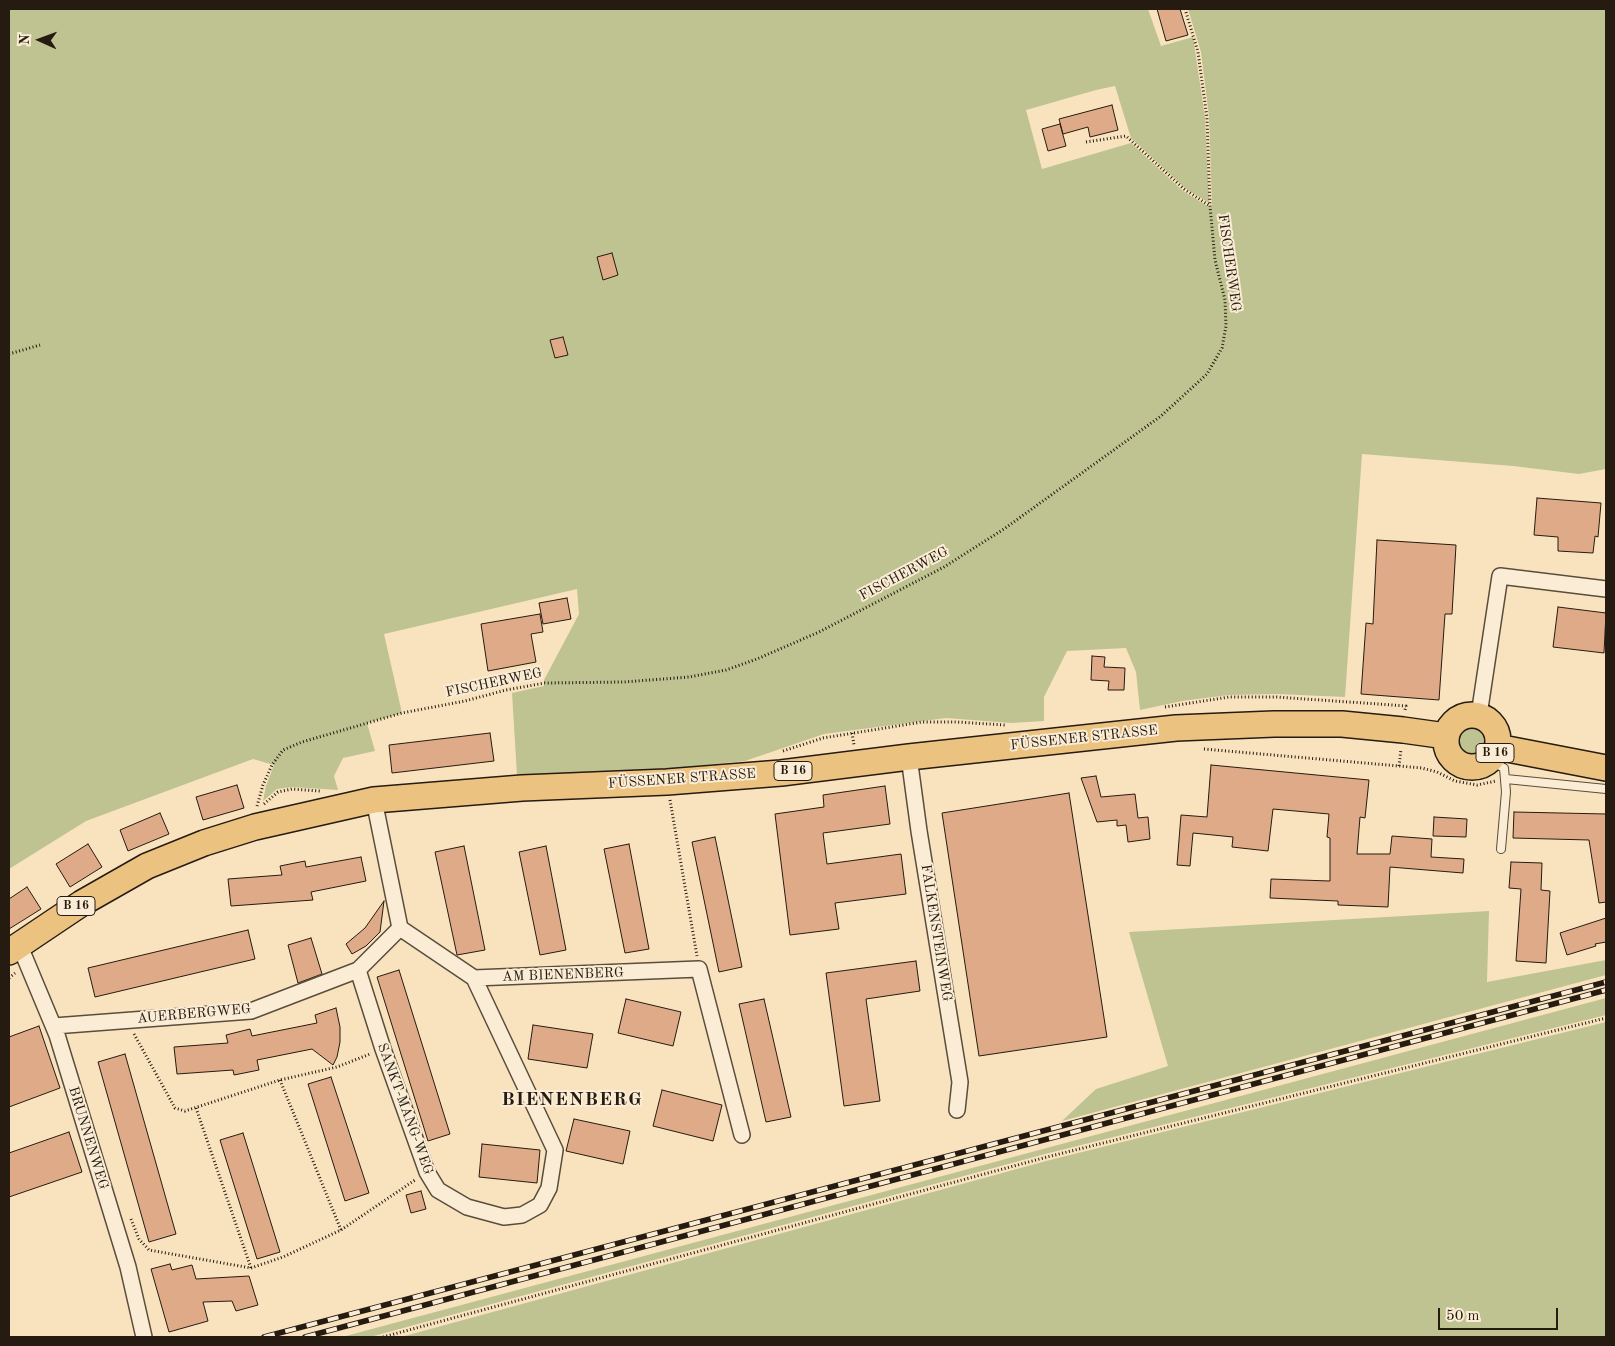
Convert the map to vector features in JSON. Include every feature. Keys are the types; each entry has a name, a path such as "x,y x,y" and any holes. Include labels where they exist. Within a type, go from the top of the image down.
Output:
{"main road":[{"path":"1446,736 1454,721 1470,715 1478,715"},
{"name":"B 16","path":"1446,736 1446,745 1454,760 1469,767 1478,766 1491,755 1498,739 1492,724 1478,715"},
{"name":"FÜSSENER STRASSE","path":"18,952 82,903 147,866 204,843 255,827 374,800 522,788 666,794 781,773 910,756 1176,728 1274,724 1342,724 1446,736"},
{"name":"B 16","path":"1491,755 1606,768"}],"street":[{"path":"1478,715 1500,576 1606,589"},
{"name":"FALKENSTEINWEG","path":"910,756 919,832 960,1082 957,1110"},
{"path":"374,800 400,928 474,978"},
{"name":"AUERBERGWEG","path":"54,1026 250,1011 358,970 400,928"},
{"name":"BRUNNENWEG","path":"18,952 54,1026 128,1267 144,1337"},
{"path":"699,969 742,1135"},
{"name":"AM BIENENBERG","path":"474,978 699,969"},
{"name":"SANKT-MANG-WEG","path":"358,970 383,1049 427,1172 438,1190 467,1207 504,1217 522,1215 540,1205 549,1188 555,1150 474,978"}],"lane":[{"path":"1491,755 1498,765 1504,768 1506,779 1501,849"},
{"path":"1506,779 1606,789"}],"path":[{"name":"FISCHERWEG","path":"255,827 256,810 263,785 272,765 283,750 302,742 402,713 465,701 506,690 545,683 624,682 689,677 726,670 819,632 944,567 1004,529 1161,416 1207,374 1222,348 1226,326 1225,300 1215,260 1210,206 1207,118 1198,52 1185,9"},
{"path":"1086,142 1126,136 1184,189 1210,206"},
{"path":"9,354 40,345"},
{"path":"1198,748 1422,768 1437,772 1455,781 1477,785 1506,779"},
{"path":"666,794 699,969"},
{"path":"9,978 18,952"},
{"path":"383,1337 1047,1157 1606,1018"},
{"path":"126,1020 176,1108 185,1111 280,1080 337,1067 383,1049"},
{"path":"280,1080 341,1230"},
{"path":"196,1108 252,1268"},
{"path":"114,1221 129,1215 140,1239 150,1250 252,1268 283,1257 341,1230 427,1172"}],"green space":[{"path":"9,9 1148,9 1161,46 1193,37 1205,117 1209,203 1185,188 1131,138 1115,86 1026,110 1042,169 1131,143 1183,191 1209,207 1212,206 1209,117 1201,52 1188,9 1606,9 1606,469 1579,474 1513,466 1362,454 1345,697 1277,694 1229,695 1182,701 1140,710 1136,672 1126,648 1067,651 1044,697 1044,721 1011,723 946,718 824,734 745,761 648,771 517,775 512,693 544,686 544,680 579,614 577,589 384,634 402,713 367,723 375,751 343,758 334,776 338,790 292,787 277,789 263,801 266,786 274,765 253,759 86,821 9,869"},
{"path":"1473,724 1484,728 1488,739 1484,750 1473,754 1462,750 1458,739 1462,728"},
{"path":"1489,911 1487,982 1606,960 1606,975 1062,1121 1096,1089 1168,1066 1129,932"},
{"path":"1606,998 1606,1015 1045,1154 370,1337 342,1337"},
{"path":"1606,1022 1606,1337 401,1337 1050,1160"}],"building":[{"path":"1157,9 1180,9 1188,35 1166,41"},
{"path":"1112,105 1118,130 1090,137 1088,127 1063,134 1059,119"},
{"path":"1060,124 1066,146 1048,151 1042,129"},
{"path":"612,253 618,275 603,280 597,257"},
{"path":"563,337 568,355 555,358 550,340"},
{"path":"1537,498 1601,503 1598,537 1595,536 1593,553 1558,551 1558,537 1534,535"},
{"path":"1377,540 1456,545 1452,614 1445,614 1439,700 1361,694 1366,623 1373,624"},
{"path":"567,598 571,619 543,624 539,603"},
{"path":"1558,607 1606,613 1604,653 1553,647"},
{"path":"540,614 543,632 531,634 536,662 488,671 481,624"},
{"path":"1092,656 1105,657 1104,667 1125,668 1124,690 1108,690 1109,681 1091,680"},
{"path":"490,733 494,761 392,773 389,745"},
{"path":"1211,765 1369,780 1365,818 1360,817 1357,854 1390,854 1392,836 1432,839 1431,857 1464,859 1463,873 1390,867 1388,907 1338,905 1338,901 1270,898 1271,879 1330,881 1330,838 1327,837 1329,814 1273,809 1268,851 1232,847 1233,837 1193,833 1190,866 1177,865 1181,815 1207,817"},
{"path":"1096,776 1101,797 1135,794 1138,818 1148,817 1150,839 1128,842 1126,825 1117,826 1117,820 1097,822 1081,778"},
{"path":"237,785 244,808 203,820 196,797"},
{"path":"885,786 890,824 823,833 827,864 901,854 906,894 835,903 839,929 790,935 775,814 824,807 823,795"},
{"path":"1069,793 1107,1037 979,1056 942,813"},
{"path":"1514,812 1606,814 1606,902 1599,903 1589,840 1513,838"},
{"path":"160,813 169,834 128,851 120,830"},
{"path":"1434,817 1467,819 1466,837 1433,836"},
{"path":"715,837 742,967 719,972 692,842"},
{"path":"88,844 102,867 70,887 56,864"},
{"path":"629,844 649,949 625,953 604,849"},
{"path":"464,846 485,950 457,955 435,852"},
{"path":"546,846 566,950 540,955 519,852"},
{"path":"361,857 366,881 311,892 313,900 231,906 228,879 282,875 280,866 305,861 306,867"},
{"path":"1511,862 1542,863 1541,890 1550,891 1546,963 1516,961 1521,889 1509,888"},
{"path":"27,887 41,909 9,929 9,899"},
{"path":"384,901 380,932 366,946 352,954 346,944 365,928"},
{"path":"1606,918 1606,942 1595,944 1596,946 1567,955 1560,933"},
{"path":"248,930 255,959 95,997 88,968"},
{"path":"311,938 322,974 298,983 288,945"},
{"path":"916,961 920,991 866,999 880,1101 844,1106 826,973"},
{"path":"399,970 450,1134 428,1141 377,977"},
{"path":"626,999 681,1012 673,1046 618,1033"},
{"path":"764,999 791,1117 766,1122 739,1004"},
{"path":"336,1008 340,1027 340,1042 333,1065 312,1049 257,1060 259,1070 234,1075 233,1070 177,1074 174,1047 228,1043 226,1035 250,1029 252,1036 317,1023 315,1015"},
{"path":"533,1025 593,1034 587,1068 528,1059"},
{"path":"39,1026 60,1088 9,1107 9,1037"},
{"path":"125,1054 176,1234 149,1242 98,1062"},
{"path":"331,1077 369,1193 345,1201 308,1084"},
{"path":"662,1090 722,1105 713,1141 653,1126"},
{"path":"574,1119 630,1131 623,1164 566,1151"},
{"path":"69,1132 82,1172 9,1197 9,1153"},
{"path":"243,1133 280,1252 257,1259 220,1140"},
{"path":"482,1144 540,1150 537,1183 479,1177"},
{"path":"421,1191 426,1209 411,1213 406,1195"},
{"path":"170,1264 172,1270 192,1265 196,1279 249,1276 258,1305 236,1311 232,1301 203,1302 208,1321 169,1332 151,1269"}],"railway":[{"path":"264,1337 1606,982"},
{"path":"305,1337 1606,990"}],"district":[{"name":"BIENENBERG","path":"572,1100"}]}
